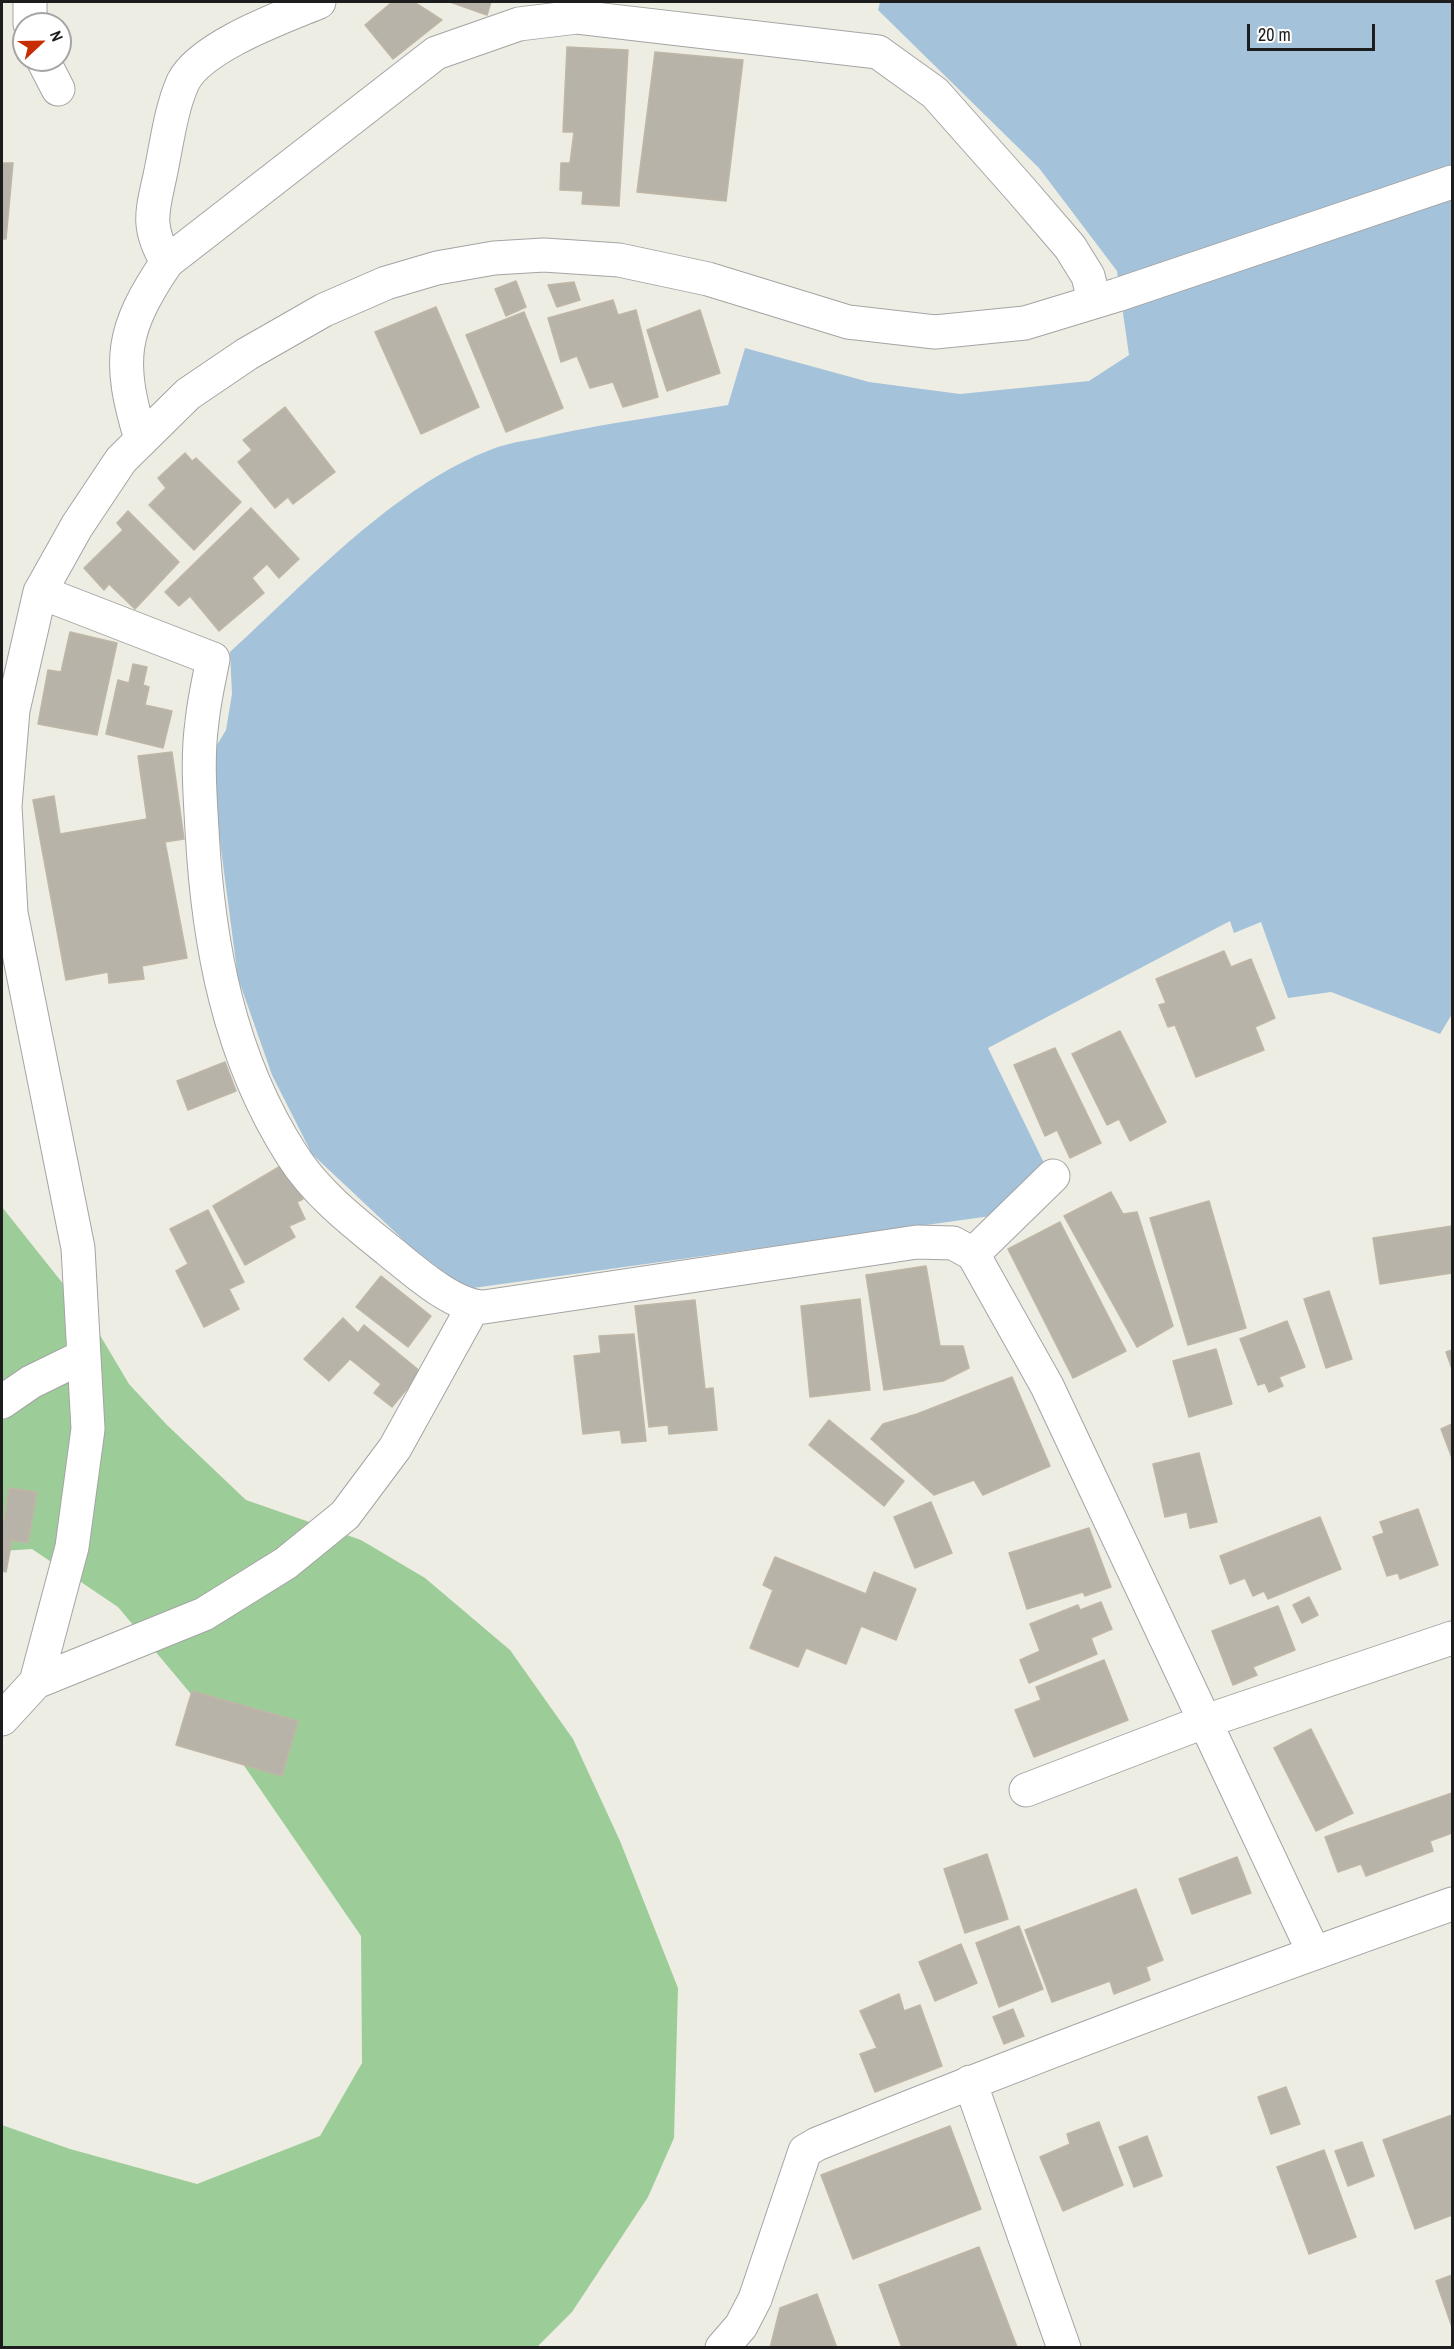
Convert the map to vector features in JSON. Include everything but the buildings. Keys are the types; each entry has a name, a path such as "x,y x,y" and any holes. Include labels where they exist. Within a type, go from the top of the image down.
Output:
{"street":[{"path":"167,262 155,242 151,217 169,131 184,81 202,62 234,39 319,2"},
{"path":"141,438 125,373 126,352 131,325 145,294 167,262 436,53 519,24 576,17 878,52 935,93 1070,247 1088,276 1106,298"},
{"path":"49,72 58,89"},
{"path":"36,1682 72,1547 88,1428 78,1248 10,901 5,806 13,710 40,592 77,526 121,460 141,438 188,394 247,354 324,310 386,283 437,268 494,258 544,255 619,260 708,279 848,322 935,332 1025,322 1106,298 1452,182"},
{"path":"40,592 213,659 201,723 199,775 205,897 217,970 247,1066 292,1155 338,1208 410,1268 444,1292 473,1307 917,1242 952,1243 973,1254 1047,1386 1314,1953"},
{"path":"973,1254 1053,1176"},
{"path":"2,1719 36,1682 204,1614 286,1563 345,1515 395,1448 473,1307"},
{"path":"2,1402 31,1382 84,1356"},
{"path":"1026,1790 1206,1721 1452,1638"},
{"path":"722,2348 741,2326 755,2299 806,2151 817,2144 970,2082 1314,1953 1452,1904"},
{"path":"970,2082 1064,2348"}],"green space":[{"path":"2,1207 88,1315 129,1384 167,1425 246,1500 361,1540 425,1578 510,1650 573,1739 620,1841 678,1988 674,2138 648,2197 572,2312 537,2347 2,2347 2,2125 70,2149 197,2184 320,2136 362,2063 361,1936 212,1719 118,1607 32,1549 2,1551"}],"water":[{"path":"880,2 1452,2 1452,1014 1440,1034 1331,992 1288,998 1261,922 1234,933 1230,921 988,1048 1044,1163 991,1216 466,1289 411,1247 312,1154 272,1075 238,978 209,758 226,730 232,694 230,652 354,537 422,486 458,464 508,444 593,427 728,405 745,348 869,382 960,394 1089,381 1129,355 1117,271 1039,168 878,10"}]}
